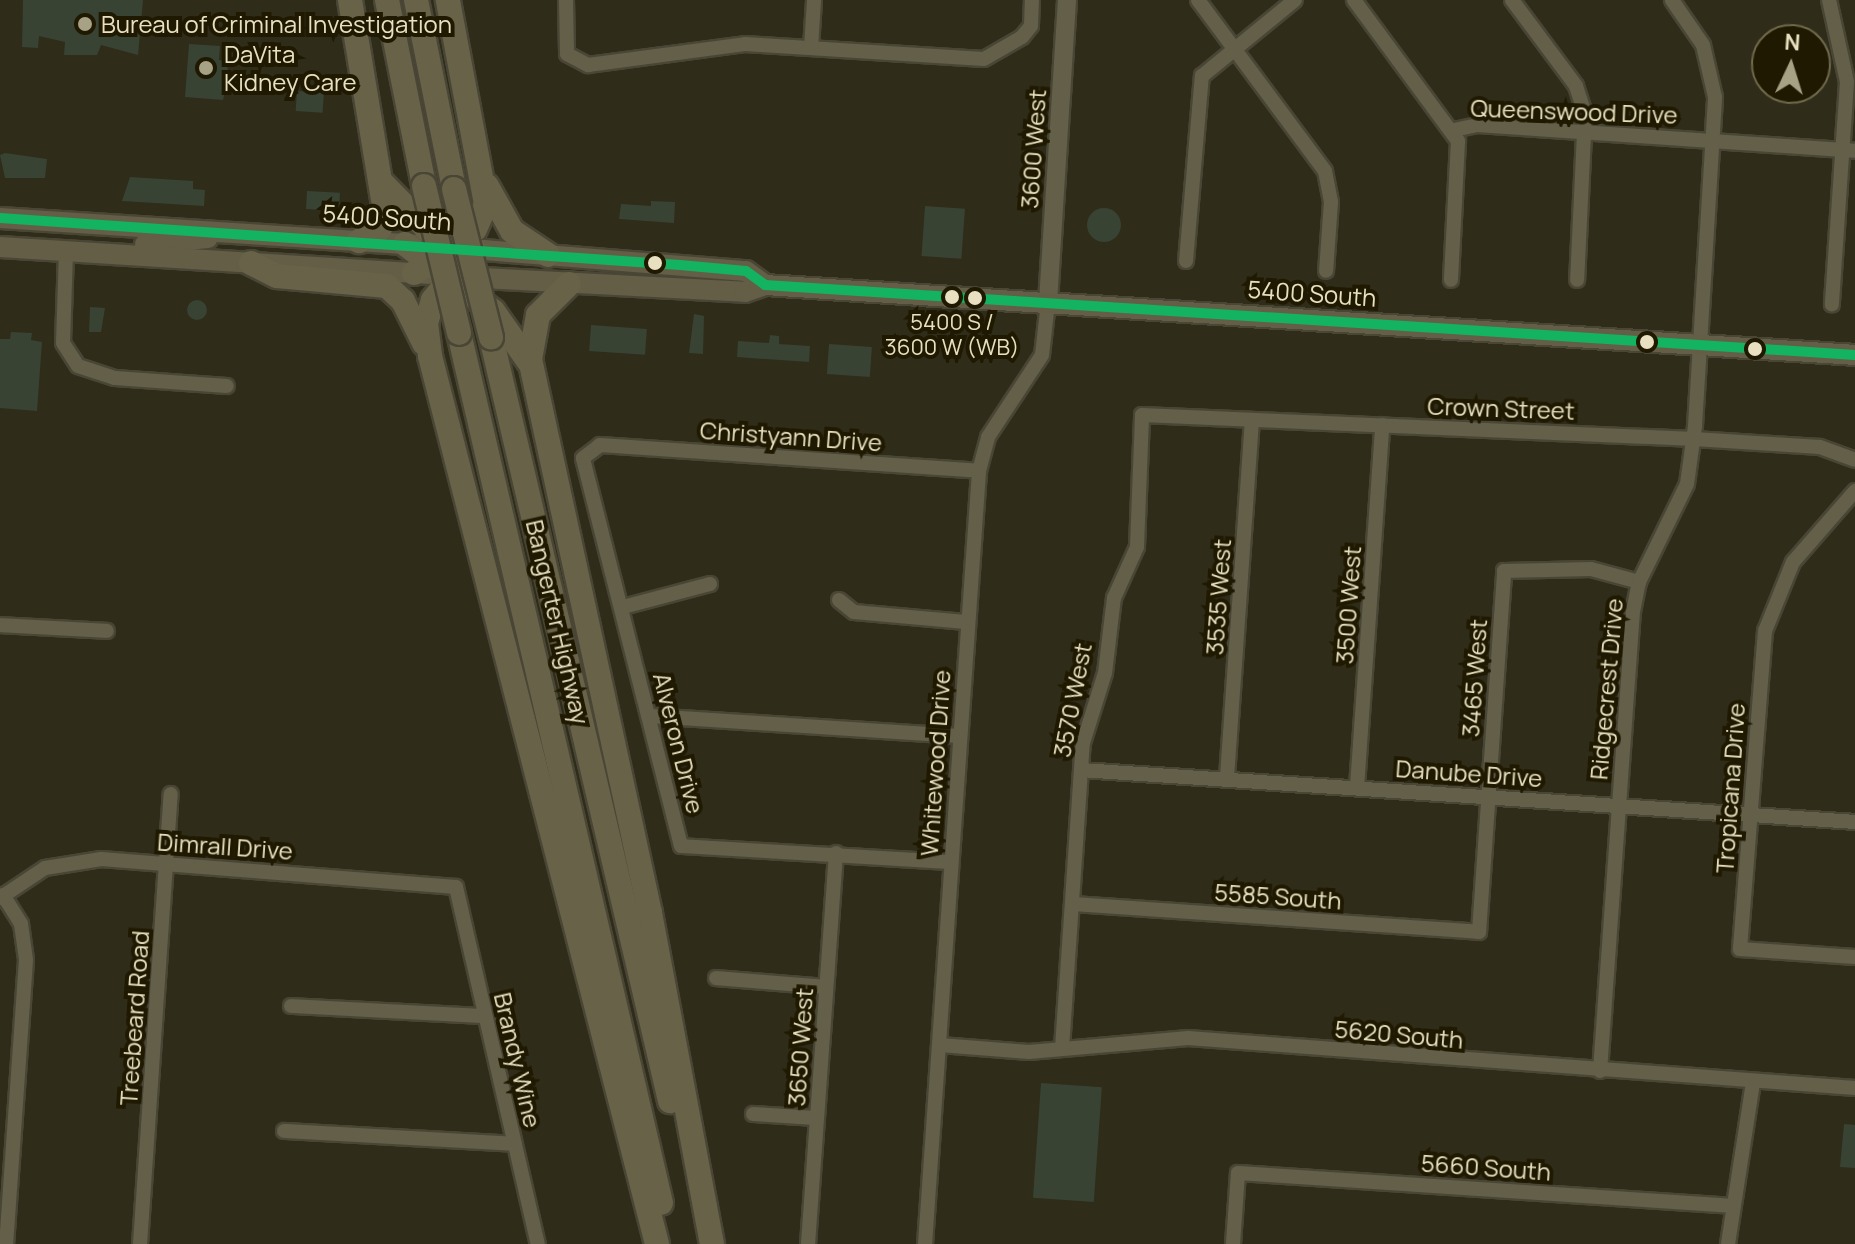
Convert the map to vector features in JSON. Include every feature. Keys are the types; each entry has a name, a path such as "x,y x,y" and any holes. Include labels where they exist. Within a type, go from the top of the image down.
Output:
{"highway":[{"path":"350,0 383,184 383,222 359,241"},
{"name":"Bangerter Highway","path":"387,0 424,186 669,1244"},
{"name":"Bangerter Highway","path":"416,0 454,189 702,1244"},
{"path":"448,0 487,186 512,231 548,255"},
{"path":"383,184 505,324 532,370"},
{"path":"487,186 481,222 450,264 426,323 430,356 657,1244"},
{"path":"405,244 450,264"},
{"path":"251,263 277,276 394,289 430,356"},
{"path":"569,284 545,304 534,325 532,370 650,913 712,1244"}],"main road":[{"name":"5400 South","path":"0,218 405,244"},
{"path":"0,233 64,235 94,224"},
{"path":"66,252 101,241 195,242 223,232"},
{"name":"5400 South","path":"0,247 251,263 450,264 548,255 746,271 765,285"},
{"name":"5400 South","path":"450,264 569,284 745,292 765,285 1855,355"}],"street":[{"path":"566,0 567,54 588,65 731,45 984,59 1022,37 1031,26 1032,0"},
{"path":"811,48 814,0"},
{"name":"3600 West","path":"1048,302 1067,0"},
{"path":"1198,0 1325,171 1331,202 1326,271"},
{"path":"1186,261 1199,87 1209,67 1295,0"},
{"name":"Queenswood Drive","path":"1354,0 1454,130 1477,125 1849,150"},
{"path":"1512,0 1576,86 1587,132 1577,280"},
{"name":"Ridgecrest Drive","path":"1600,1071 1618,805 1639,582 1676,517 1694,439 1714,139 1711,66 1672,0"},
{"path":"1829,0 1845,60 1849,150 1832,304"},
{"path":"1451,280 1459,153 1454,130"},
{"path":"66,252 63,343 78,366 115,378 227,386"},
{"name":"Whitewood Drive","path":"925,1244 966,622 979,471 988,437 1042,355 1048,302"},
{"name":"Crown Street","path":"1142,415 1694,439 1820,447 1855,460"},
{"name":"3570 West","path":"1062,1048 1085,733 1105,673 1110,613 1137,547 1142,415"},
{"name":"3535 West","path":"1227,777 1252,420"},
{"name":"3500 West","path":"1357,787 1382,425"},
{"name":"Christyann Drive","path":"600,445 979,471"},
{"name":"Alveron Drive","path":"600,445 583,458 584,467 623,607 681,846 950,862"},
{"name":"Tropicana Drive","path":"1855,491 1793,562 1765,631 1740,949 1855,957"},
{"name":"3465 West","path":"1479,932 1504,571 1591,569 1639,582"},
{"path":"623,607 710,584"},
{"path":"839,600 854,612 966,622"},
{"path":"0,625 107,631"},
{"path":"649,716 959,736"},
{"name":"Danube Drive","path":"1081,770 1227,777 1855,822"},
{"name":"Treebeard Road","path":"140,1244 171,794"},
{"name":"3650 West","path":"808,1244 836,853"},
{"name":"Dimrall Drive","path":"2,897 29,876 63,863 166,864 456,887"},
{"name":"Brandy Wine","path":"456,887 538,1244"},
{"path":"2,897 21,924 26,960 6,1244"},
{"name":"5585 South","path":"1073,904 1479,932"},
{"path":"716,978 826,987"},
{"path":"291,1006 485,1016"},
{"name":"5620 South","path":"940,1045 1062,1048 1188,1038 1855,1088"},
{"path":"1728,1244 1731,1206 1748,1148 1753,1082"},
{"path":"753,1114 816,1118"},
{"path":"284,1131 515,1144"},
{"name":"5660 South","path":"1233,1244 1238,1173 1731,1206"}],"building":[{"name":"Bureau of Criminal Investigation","path":"23,0 143,0 138,55 101,45 97,55 64,55 65,42 39,36 38,48 22,47"},
{"name":"DaVita Kidney Care","path":"189,44 220,46 219,60 226,61 229,75 223,100 185,97"},
{"path":"297,91 324,93 323,113 296,111"},
{"path":"5,153 47,159 45,178 5,178 0,155"},
{"path":"130,177 193,181 193,189 205,190 204,206 122,201"},
{"path":"307,191 340,193 339,211 306,209"},
{"path":"651,201 675,202 674,223 619,219 621,204 651,206"},
{"path":"925,206 965,209 961,259 922,256"},
{"path":"1104,208 1116,213 1121,225 1116,237 1104,242 1092,237 1087,225 1092,213"},
{"path":"197,300 204,303 207,310 204,317 197,320 190,317 187,310 190,303"},
{"path":"90,307 105,308 101,332 89,332"},
{"path":"694,314 704,316 703,354 689,353"},
{"path":"591,325 647,329 645,355 589,351"},
{"path":"11,332 32,333 31,340 42,342 37,411 0,408 0,339 10,339"},
{"path":"770,335 779,336 779,344 810,346 809,362 737,357 738,341 769,343"},
{"path":"829,344 872,347 870,377 827,374"},
{"path":"1041,1083 1102,1087 1094,1202 1033,1198"},
{"path":"1844,1124 1855,1125 1855,1168 1840,1167"}],"transit line":[{"path":"0,218 680,265 746,271 765,285 1855,355"}],"place":[{"name":"Bureau of Criminal Investigation","path":"85,24"},
{"name":"DaVita Kidney Care","path":"206,68"},
{"name":"5400 S / 3600 W (WB)","path":"952,297"}]}
